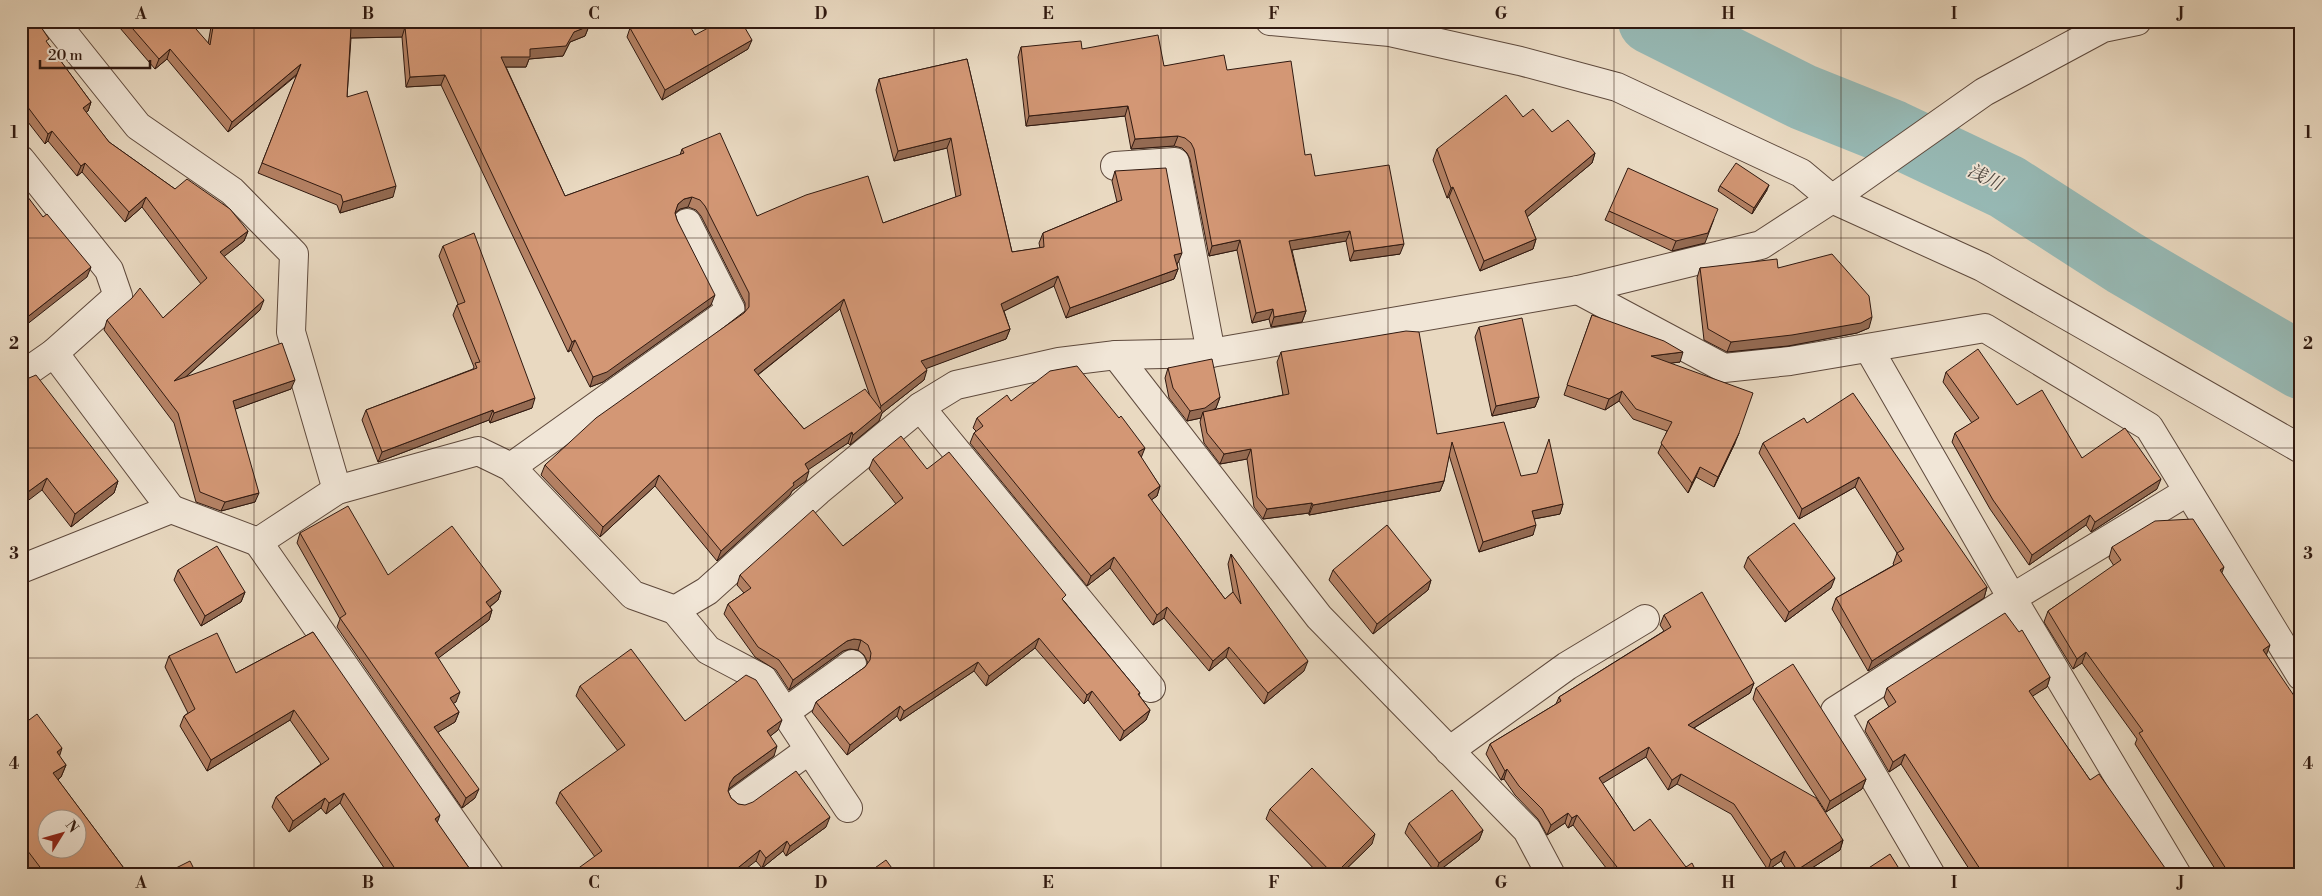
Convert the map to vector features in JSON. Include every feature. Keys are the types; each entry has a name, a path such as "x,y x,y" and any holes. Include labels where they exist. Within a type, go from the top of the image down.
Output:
{"street":[{"path":"54,21 138,126 232,191 294,254 291,332 337,490"},
{"path":"1270,21 1390,32 1520,61 1617,87 1801,173 1832,199 1982,268 2301,449"},
{"path":"675,610 707,591 818,491 920,407 956,385 1059,362 1116,355 1211,352 1578,290 1761,245 1832,199 1984,92 2103,28 2137,21"},
{"path":"21,160 109,270 118,296 54,353 21,376"},
{"path":"1115,166 1175,162 1211,352"},
{"path":"511,467 731,310 687,223"},
{"path":"1578,290 1724,368 1790,361 1985,328 2149,427 2301,676"},
{"path":"1868,349 2012,598 2177,875"},
{"path":"54,353 171,509 258,542 490,875"},
{"path":"1116,355 1319,616 1526,830 1551,875"},
{"path":"920,407 1151,688"},
{"path":"258,542 337,490 478,451 511,467 633,595 675,610 708,650 763,679 848,808"},
{"path":"1931,875 1835,711 2012,598 2187,492"},
{"path":"21,569 171,509"},
{"path":"1449,751 1567,666 1645,619"},
{"path":"784,713 852,664"},
{"path":"740,800 809,750"}],"building":[{"path":"21,21 37,21 49,39 46,41 91,102 83,108 109,142 175,189 187,179 230,209 248,231 220,252 264,300 174,381 282,343 295,380 233,401 259,493 225,502 200,492 178,413 107,320 132,298 140,288 163,318 207,278 146,197 129,212 85,163 81,166 52,131 48,134 21,98"},
{"path":"126,21 189,21 210,45 214,21 588,21 589,26 574,32 566,46 530,49 530,57 501,57 565,196 684,153 682,149 720,133 757,216 806,195 868,176 883,223 961,195 951,138 898,151 879,79 967,59 1012,252 1044,247 1043,233 1122,200 1115,171 1166,168 1182,253 1174,255 1178,269 1070,308 1058,276 1001,304 1010,329 921,361 927,370 881,406 844,299 754,370 804,429 865,389 882,411 853,435 852,432 805,464 809,471 793,483 794,485 721,551 659,475 603,527 545,465 596,418 744,313 749,307 749,293 705,206 700,200 692,197 684,199 678,204 675,213 715,295 607,372 593,377 575,340 572,342 445,75 410,77 405,27 351,27 347,97 367,91 396,186 343,202 341,195 262,163 301,64 232,122 170,49 159,59"},
{"path":"642,21 687,21 695,35 721,21 741,21 752,40 665,90 630,28"},
{"path":"1158,35 1164,66 1224,55 1227,70 1291,61 1305,155 1311,154 1315,176 1389,165 1404,244 1354,251 1350,231 1289,241 1306,311 1274,317 1273,309 1256,313 1240,240 1212,246 1194,149 1191,143 1185,138 1178,136 1135,139 1128,106 1029,116 1021,47 1081,41 1082,49"},
{"path":"1506,95 1523,117 1533,109 1552,132 1568,120 1595,153 1525,211 1536,239 1484,261 1453,187 1451,188 1437,149"},
{"path":"1736,163 1769,185 1754,208 1720,186"},
{"path":"1628,168 1718,209 1708,233 1676,241 1609,211"},
{"path":"21,188 43,217 47,214 91,267 21,322"},
{"path":"474,233 535,398 494,413 493,410 382,452 366,410 477,368 475,363 480,362 457,305 465,302 443,246"},
{"path":"1832,254 1869,296 1872,317 1861,323 1792,335 1731,342 1708,329 1700,268 1777,259 1778,268"},
{"path":"1592,315 1664,341 1683,352 1651,356 1753,393 1739,433 1718,477 1700,467 1692,483 1661,443 1672,422 1636,409 1622,391 1609,399 1567,385"},
{"path":"1522,318 1539,397 1496,406 1479,327"},
{"path":"1406,331 1419,332 1437,434 1504,422 1521,476 1537,473 1549,439 1563,504 1532,511 1536,525 1483,542 1452,442 1444,481 1313,505 1312,503 1267,509 1257,497 1251,449 1224,454 1207,433 1203,412 1289,394 1281,352"},
{"path":"1978,349 2017,405 2042,390 2082,458 2125,428 2161,479 2095,522 2090,515 2032,555 1993,500 1955,433 1979,418 1946,372"},
{"path":"1212,359 1220,397 1205,408 1190,411 1173,388 1168,368"},
{"path":"1077,366 1119,418 1121,416 1145,448 1138,452 1160,486 1148,495 1225,599 1233,592 1241,604 1231,554 1308,661 1268,693 1229,647 1213,661 1167,607 1157,615 1114,557 1091,576 974,433 983,426 977,418 1007,395 1011,401 1050,371"},
{"path":"36,375 118,481 75,514 47,478 21,497 21,384"},
{"path":"1853,393 1987,587 1872,661 1836,598 1902,561 1897,553 1904,549 1859,477 1802,509 1763,443 1804,418 1807,423"},
{"path":"901,436 927,469 949,452 1066,595 1062,599 1140,693 1138,694 1150,710 1124,731 1092,691 1087,695 1039,638 989,676 978,662 904,711 900,706 850,745 816,702 865,667 870,660 871,653 868,645 861,640 847,641 793,680 779,660 758,647 728,604 751,588 740,575 813,510 843,546 903,498 873,459"},
{"path":"348,506 388,575 452,526 501,591 486,602 492,610 435,653 460,692 450,698 459,712 434,727 479,789 466,798 340,618 346,614 300,533"},
{"path":"2193,519 2224,567 2220,570 2270,645 2263,650 2301,706 2301,875 2230,875 2139,733 2143,731 2086,652 2077,659 2048,611 2121,560 2112,547 2155,521"},
{"path":"1794,523 1835,578 1789,612 1748,557"},
{"path":"1387,525 1431,580 1377,624 1333,570"},
{"path":"217,546 245,592 205,616 178,570"},
{"path":"1702,592 1754,683 1688,725 1816,798 1843,840 1797,870 1785,851 1771,860 1734,804 1681,774 1672,780 1649,747 1599,778 1634,831 1650,819 1686,867 1692,863 1698,875 1608,875 1617,867 1577,815 1572,818 1568,813 1551,825 1542,809 1519,786 1507,769 1505,771 1490,744 1561,701 1559,697 1671,627 1664,615"},
{"path":"2005,613 2019,632 2022,630 2050,677 2029,691 2090,780 2099,774 2170,875 1984,875 1905,754 1893,762 1868,721 1896,702 1887,688"},
{"path":"313,632 440,815 435,819 474,875 395,875 398,873 344,793 329,803 325,798 293,821 276,797 329,759 294,710 211,760 184,716 195,709 169,656 217,633 236,673"},
{"path":"631,649 685,721 746,675 756,680 782,720 767,731 777,746 734,777 728,791 731,798 738,804 745,805 753,802 796,771 830,817 790,846 787,841 766,858 760,850 729,875 569,875 602,851 560,792 625,745 580,686"},
{"path":"1793,664 1866,779 1830,801 1756,688"},
{"path":"37,714 62,748 57,752 66,765 53,773 79,808 38,808 38,858 88,858 88,820 129,875 46,875 21,842 21,726"},
{"path":"1312,768 1375,834 1334,875 1270,809"},
{"path":"1452,790 1483,830 1439,863 1409,823"},
{"path":"1890,854 1903,875 1858,875"},
{"path":"886,860 897,875 865,875"},
{"path":"190,861 197,875 162,875"}],"waterway":[{"name":"浅川","path":"1651,21 1803,97 1893,133 2007,187 2125,263 2301,366"}]}
